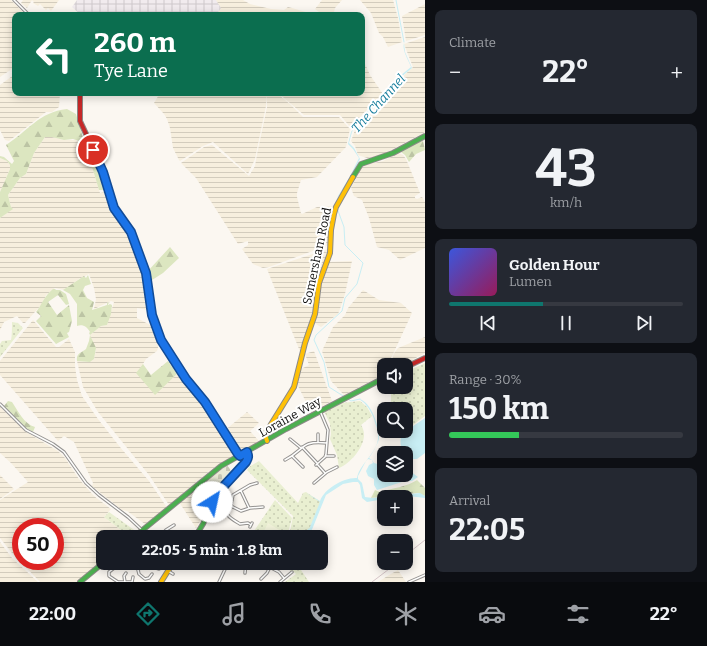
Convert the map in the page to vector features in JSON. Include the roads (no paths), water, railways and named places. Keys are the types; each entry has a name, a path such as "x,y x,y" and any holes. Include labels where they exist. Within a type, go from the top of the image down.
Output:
{"street":[{"path":"14,0 26,12"},
{"path":"80,96 80,121 101,166 114,208 131,232 135,242 146,273 152,315 161,340 186,379 205,402 240,456"},
{"name":"Somersham Road","path":"267,441 265,434 294,387 305,343 315,314 319,283 330,253 332,221 336,207 361,164 368,160 379,159 390,155 418,138 425,136"},
{"path":"413,364 425,358"},
{"name":"Loraine Way","path":"142,530 221,466 320,411 377,382"},
{"path":"0,404 24,428 53,444 64,452 86,483 142,530"},
{"path":"320,411 328,427 326,456"},
{"path":"318,434 318,442"},
{"path":"290,439 302,447 326,473"},
{"path":"285,460 309,443 327,443"},
{"path":"199,530 215,498 228,481 248,460 249,456 247,452"},
{"path":"292,456 303,467"},
{"path":"317,464 326,456 334,456"},
{"path":"314,483 331,468 337,467"},
{"path":"231,505 232,495 250,485 257,484"},
{"path":"242,490 249,508"},
{"path":"215,498 241,511 249,508 263,507"},
{"path":"226,504 226,514 240,524 248,523 251,525"},
{"path":"218,519 226,514"},
{"path":"166,530 174,525"},
{"path":"80,582 96,569"},
{"path":"112,570 108,576 118,582 132,582 133,577"},
{"path":"139,570 139,575 146,579 152,574"},
{"path":"162,582 168,570"},
{"path":"171,570 173,574"},
{"path":"219,582 225,570"},
{"path":"261,579 268,570"},
{"path":"276,570 280,572 284,578"},
{"path":"280,582 292,572"},
{"path":"125,582 124,576 126,573"},
{"path":"409,582 425,575"}],"water":[{"path":"405,52 412,68 395,82 391,92 384,96 364,119 357,123 383,96 390,91 391,85 395,80 411,67"},
{"path":"357,123 352,132 349,143 354,148 360,159 335,204 338,196 359,158 348,144 351,132"},
{"path":"359,399 363,401 371,410 377,427 370,410"},
{"path":"425,418 425,453 417,459 413,459 413,446 401,445 401,438 413,438 413,426"},
{"path":"372,460 377,464 377,482 402,482 377,490 374,485 374,479 368,476 366,471 369,465 373,463"},
{"path":"366,461 358,476 358,479 362,483 365,497 377,498 377,500 367,502 362,498 360,485 358,482 343,484 326,495 312,530 309,530 320,502 306,493 320,501 330,488 346,479 357,478 362,467"},
{"path":"413,473 418,477 413,480"},
{"path":"420,493 425,496 425,498 413,497 413,494"}],"waterway":[{"name":"The Channel","path":"396,0 404,42"},
{"name":"The Channel","path":"337,208 344,227 345,245 363,263 357,284 345,298 342,311 316,335 314,340 324,362 329,387 351,401 360,399"}],"railway":[{"path":"413,549 425,540"},
{"path":"372,582 388,570"}]}
